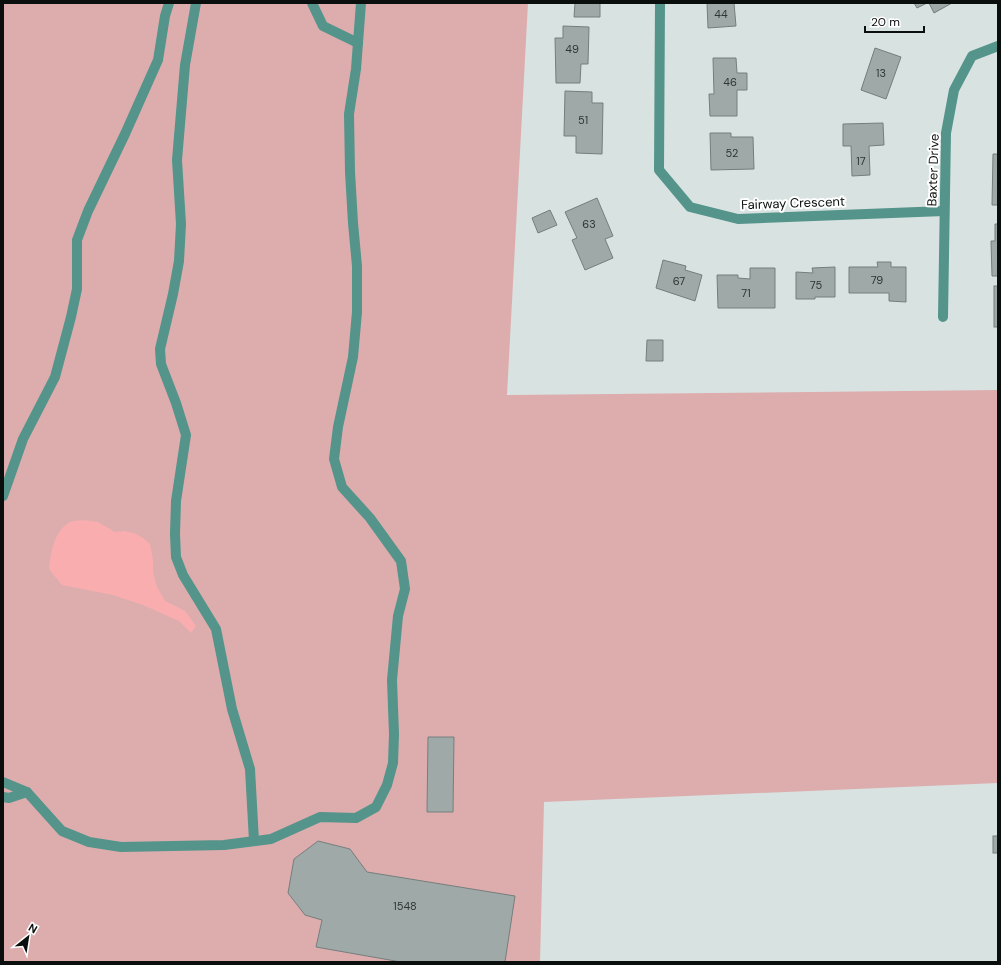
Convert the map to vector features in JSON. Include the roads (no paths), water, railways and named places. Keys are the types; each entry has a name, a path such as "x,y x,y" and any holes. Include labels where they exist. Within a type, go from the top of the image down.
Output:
{"street":[{"path":"3,496 23,439 55,377 77,289 77,240 88,211 158,60 165,16 169,3"},
{"path":"196,3 184,65 177,160 181,224 179,261 174,294 160,349 161,364 186,435 176,501 176,557 183,575 216,630 232,709 250,769 254,841"},
{"path":"312,3 323,26 358,43"},
{"path":"3,782 27,792 62,832 89,842 121,847 224,845 271,839 320,817 356,818 376,807 387,785 393,763 392,680 398,616 405,589 401,561 370,518 342,487 334,459 338,427 353,357 357,312 357,266 350,172 349,114 356,70 361,3"},
{"name":"Fairway Crescent","path":"660,3 659,170 690,207 738,219 944,211"},
{"name":"Baxter Drive","path":"943,317 946,133 954,90 972,56 998,46"},
{"path":"3,798 9,798 27,792"}]}
